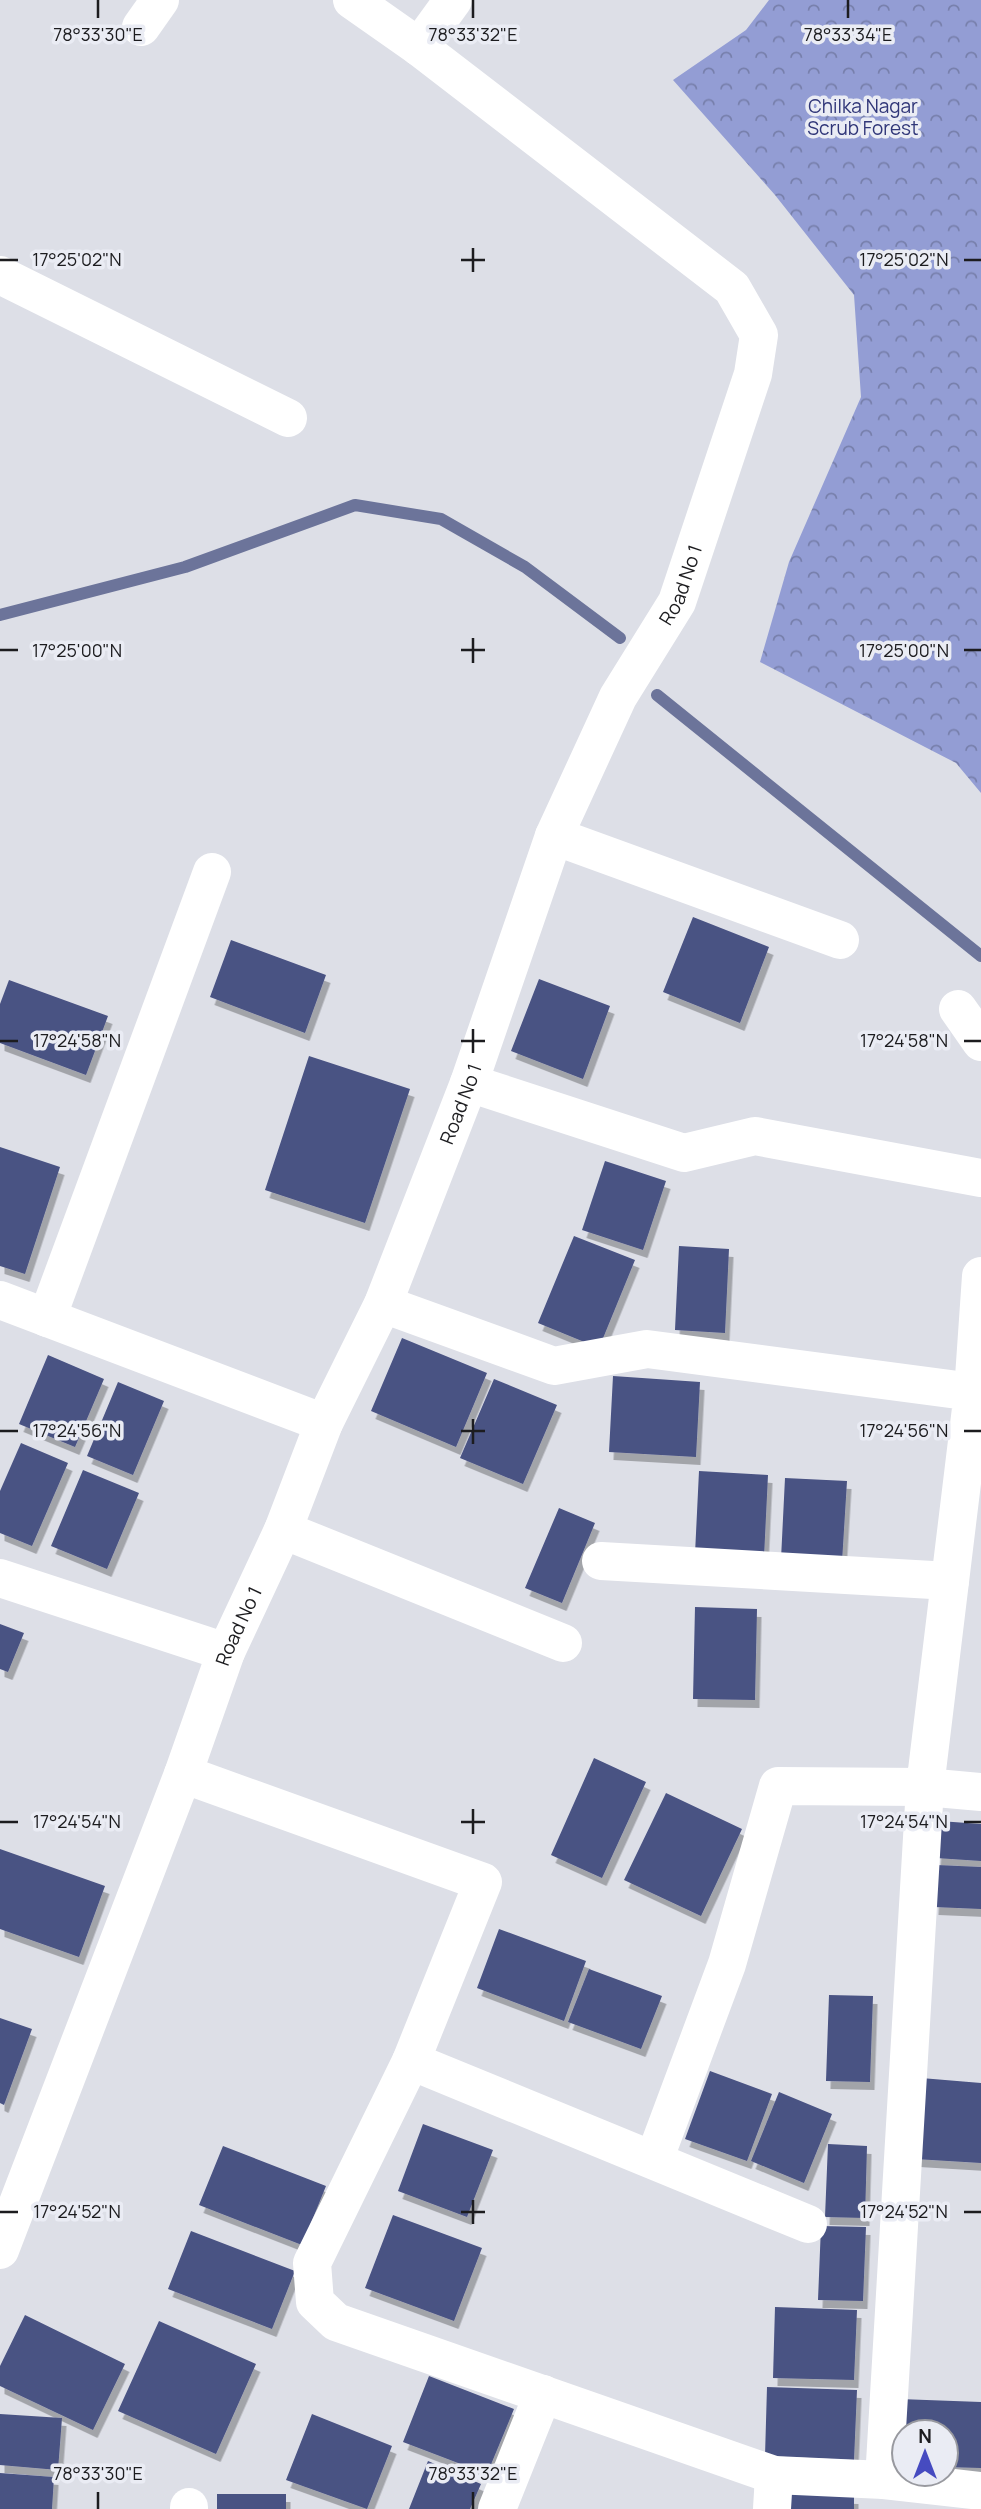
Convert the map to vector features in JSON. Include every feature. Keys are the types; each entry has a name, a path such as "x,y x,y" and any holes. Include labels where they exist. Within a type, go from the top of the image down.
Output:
{"street":[{"name":"Road No 1","path":"0,2250 183,1774 226,1652 283,1530 324,1423 383,1304 469,1083 554,836 618,697 677,602 753,374 759,335 732,288 419,47 352,0"},
{"path":"419,47 453,0"},
{"path":"0,275 288,418"},
{"path":"554,836 840,940"},
{"path":"47,1318 212,872"},
{"path":"958,1009 981,1041"},
{"path":"469,1083 684,1153 755,1136 981,1178"},
{"path":"884,2480 925,1787 973,1392 981,1276"},
{"path":"0,1300 324,1423"},
{"path":"383,1304 554,1366 647,1349 973,1392"},
{"path":"283,1530 563,1643"},
{"path":"601,1561 950,1581"},
{"path":"0,1578 226,1652"},
{"path":"183,1774 483,1882 411,2061 312,2263 315,2302 336,2322 543,2395 773,2492 884,2480 977,2497"},
{"path":"654,2160 727,1964 778,1786 925,1787 981,1792"},
{"path":"411,2061 808,2224"},
{"path":"497,2509 543,2395"}],"green space":[{"name":"Chilka Nagar Scrub Forest","path":"769,0 981,0 981,793 956,763 760,662 789,562 861,397 854,295 775,195 673,80 746,30"}],"building":[{"path":"693,917 769,947 740,1023 663,992"},
{"path":"231,940 326,975 305,1033 210,997"},
{"path":"539,979 610,1006 583,1079 511,1051"},
{"path":"9,980 108,1016 86,1075 0,1043 0,1004"},
{"path":"309,1056 410,1089 365,1223 265,1190"},
{"path":"0,1147 60,1167 25,1274 0,1266"},
{"path":"605,1161 666,1181 643,1250 582,1230"},
{"path":"574,1236 635,1260 599,1348 538,1323"},
{"path":"679,1246 729,1249 725,1333 675,1330"},
{"path":"402,1338 487,1373 456,1447 371,1411"},
{"path":"48,1355 104,1379 75,1447 19,1424"},
{"path":"613,1376 700,1382 696,1457 609,1452"},
{"path":"494,1379 557,1405 523,1484 460,1458"},
{"path":"118,1382 164,1401 133,1475 87,1456"},
{"path":"21,1443 68,1463 32,1546 0,1533 0,1491"},
{"path":"83,1470 139,1493 107,1569 51,1546"},
{"path":"699,1471 768,1475 764,1557 695,1554"},
{"path":"785,1478 847,1481 842,1562 781,1559"},
{"path":"559,1508 595,1523 562,1603 525,1588"},
{"path":"695,1607 757,1609 755,1700 693,1699"},
{"path":"0,1624 24,1633 8,1672 0,1669"},
{"path":"594,1758 646,1782 602,1878 551,1855"},
{"path":"666,1793 742,1829 701,1916 624,1880"},
{"path":"939,1821 981,1824 981,1861 936,1858"},
{"path":"0,1849 105,1886 79,1957 0,1929"},
{"path":"936,1865 981,1867 981,1909 934,1907"},
{"path":"499,1929 586,1961 564,2021 477,1988"},
{"path":"589,1969 662,1996 641,2049 568,2022"},
{"path":"829,1995 873,1996 870,2082 826,2081"},
{"path":"0,2018 32,2029 4,2105 0,2103"},
{"path":"710,2071 772,2094 747,2161 685,2139"},
{"path":"921,2078 981,2083 981,2163 915,2159"},
{"path":"779,2092 832,2114 804,2183 751,2161"},
{"path":"423,2124 493,2150 467,2217 398,2191"},
{"path":"828,2144 867,2146 865,2218 825,2217"},
{"path":"223,2146 326,2186 302,2245 199,2205"},
{"path":"393,2215 482,2248 454,2321 365,2288"},
{"path":"821,2226 866,2227 863,2301 818,2300"},
{"path":"191,2231 295,2271 272,2329 168,2289"},
{"path":"775,2307 857,2310 854,2380 773,2378"},
{"path":"25,2315 125,2364 93,2430 0,2386 0,2366"},
{"path":"159,2321 256,2364 216,2454 118,2411"},
{"path":"429,2376 514,2409 487,2474 403,2442"},
{"path":"767,2387 857,2390 854,2460 765,2456"},
{"path":"899,2399 981,2402 981,2468 960,2467 960,2418 902,2418"},
{"path":"0,2414 62,2418 58,2470 0,2465"},
{"path":"312,2414 392,2446 367,2509 286,2480"},
{"path":"428,2461 481,2484 470,2509 409,2509"},
{"path":"0,2473 54,2477 52,2509 0,2509"},
{"path":"217,2494 286,2494 286,2509 217,2509"},
{"path":"787,2494 854,2496 854,2509 786,2509"}],"waterway":[{"path":"0,615 185,567 355,505 441,519 525,567 620,638"},
{"path":"657,695 981,956"}]}
